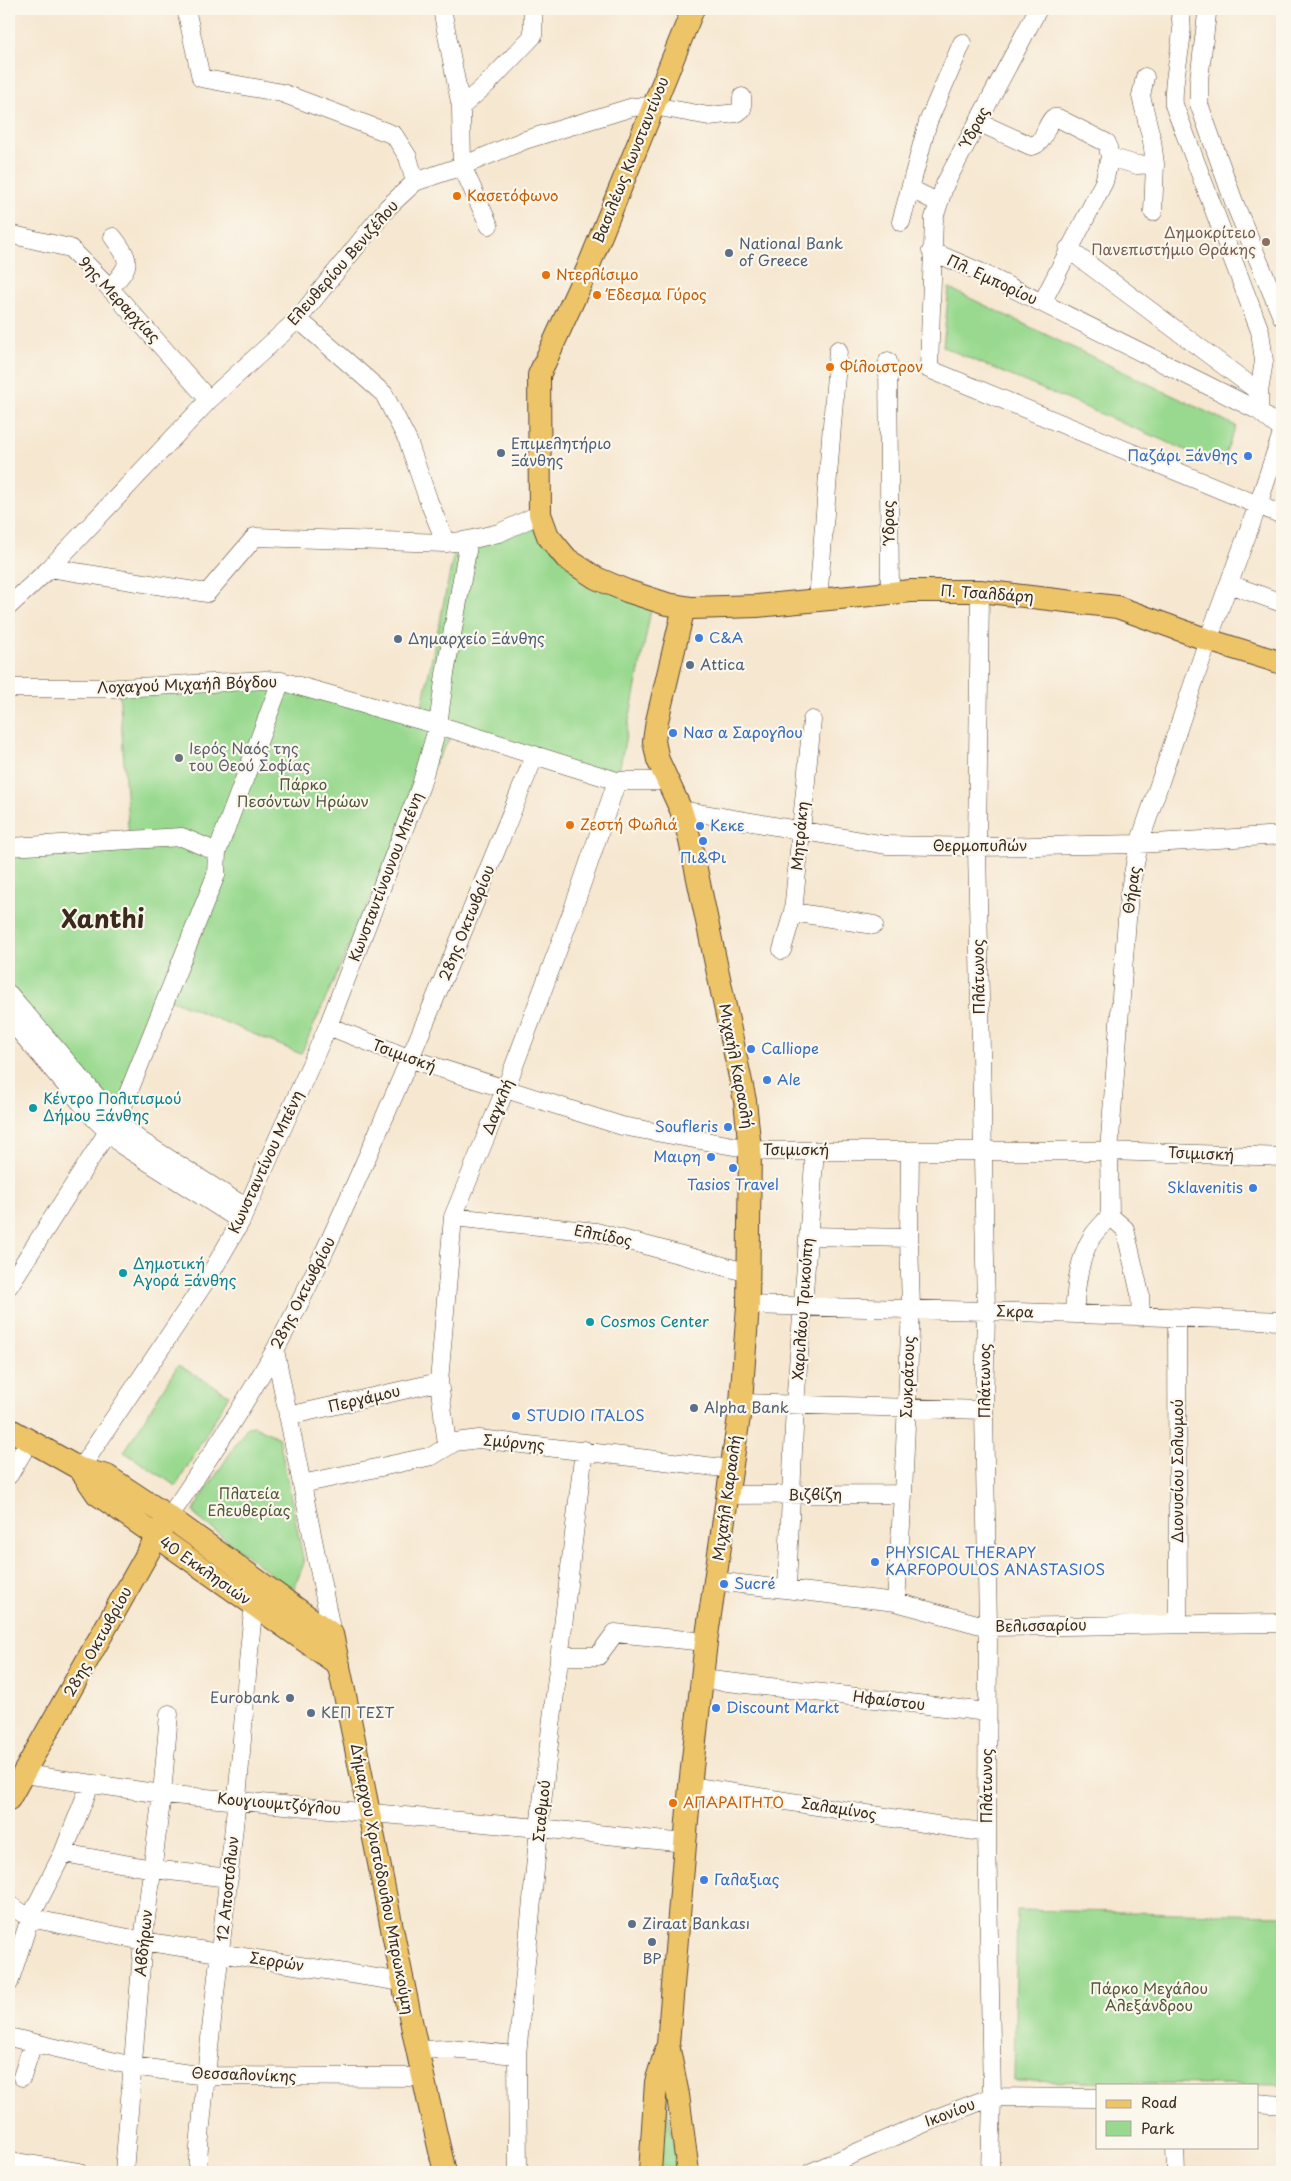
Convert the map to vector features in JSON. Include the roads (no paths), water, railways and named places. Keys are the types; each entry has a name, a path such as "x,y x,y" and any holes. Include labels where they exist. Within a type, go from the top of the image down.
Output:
{"main road":[{"name":"Βασιλέως Κωνσταντίνου","path":"684,607 653,600 596,578 567,559 548,536 540,514 539,375 587,270 693,9"},
{"name":"Π. Τσαλδάρη","path":"684,607 757,606 890,593 980,591 1116,608 1282,664"},
{"name":"Μιχαήλ Καραολή","path":"650,2172 656,2082 668,2044 690,1786 706,1642 741,1403 749,1273 750,1149 745,1101 696,861 681,810 666,781 655,751 654,741 684,607"},
{"name":"40 Εκκλησιών","path":"9,1429 80,1469 107,1476 169,1517 332,1634"},
{"name":"40 Εκκλησιών","path":"80,1469 97,1494 339,1665"},
{"name":"28ης Οκτωβρίου","path":"14,1789 169,1517"},
{"name":"Δήμαρχου Χριστόδουλου Μπρωκούμη","path":"332,1634 370,1812 416,2050 445,2172"},
{"name":"Μιχαήλ Καραολή","path":"668,2044 678,2095 688,2172"}],"street":[{"path":"186,9 201,78 282,93 394,135 408,157 415,182"},
{"path":"442,9 461,107 462,166 489,225"},
{"path":"461,107 488,83 533,36 533,9"},
{"name":"Ύδρας","path":"931,251 934,218 945,184 1038,9"},
{"path":"1179,9 1181,34 1175,76 1174,105 1260,331 1264,360 1259,392 1259,410"},
{"path":"1205,9 1207,14 1199,80 1199,104 1234,202 1282,317"},
{"path":"901,222 928,122 962,44"},
{"path":"1145,77 1140,96 1152,141 1155,164 1153,212"},
{"name":"Ελευθερίου Βενιζέλου","path":"9,606 50,568 209,400 298,319 388,208 415,182 462,166 525,140 633,107 653,106 709,116 722,115 737,113 742,108 742,97"},
{"path":"978,122 1031,146 1037,146 1053,118 1058,118 1101,138 1107,143 1110,157 1104,182 1042,303"},
{"path":"1110,157 1137,165 1155,164"},
{"path":"911,189 939,203"},
{"name":"9ης Μεραρχίας","path":"9,234 70,248 110,288 209,400"},
{"path":"110,288 125,270 128,261 123,250 112,237"},
{"path":"1068,249 1259,392"},
{"name":"Πλ. Εμπορίου","path":"1282,432 1259,410 980,272 931,251 929,369 1282,515"},
{"path":"298,319 384,394 408,441 446,543"},
{"path":"818,601 838,350"},
{"name":"Ύδρας","path":"888,361 890,593"},
{"name":"Θήρας","path":"1110,1216 1109,1151 1130,894 1139,844 1208,640 1258,505 1282,432"},
{"path":"50,568 207,593 255,537 446,543 470,540 499,533 540,514"},
{"name":"Κωνσταντίνουνου Μπένη","path":"328,1026 421,785 438,725 445,674 470,540"},
{"path":"1229,584 1282,603"},
{"name":"Πλάτωνος","path":"980,591 977,847 981,1151 986,1310 984,1410 988,1627 987,1833 992,2097 990,2172"},
{"name":"Λοχαγού Μιχαήλ Βόγδου","path":"9,688 119,688 265,680 281,681 438,725 617,781 666,781"},
{"path":"9,1286 112,1126 124,1104 216,875 217,852 281,681"},
{"name":"Μητράκη","path":"782,950 793,912 812,720"},
{"name":"28ης Οκτωβρίου","path":"169,1517 228,1431 275,1350 331,1238 411,1059 535,756"},
{"name":"Δαγκλή","path":"447,1445 439,1382 454,1217 506,1090 572,912 617,781"},
{"name":"Θερμοπυλών","path":"681,810 886,845 977,847 1139,844 1282,835"},
{"path":"9,847 182,837 217,852"},
{"path":"793,912 874,925"},
{"path":"9,994 112,1126"},
{"path":"9,1019 112,1126 141,1141 244,1215"},
{"name":"Τσιμισκή","path":"328,1026 411,1059 622,1126 750,1149 815,1151 1109,1151 1282,1156"},
{"name":"Κωνσταντίνου Μπένη","path":"80,1469 211,1273 244,1215 328,1026"},
{"name":"Χαριλάου Τρικούπη","path":"787,1588 795,1405 815,1151"},
{"name":"Σωκράτους","path":"896,1602 911,1309 909,1238 910,1151"},
{"path":"1074,1314 1077,1280 1088,1246 1092,1237 1110,1216 1125,1229 1140,1294 1141,1317"},
{"name":"Ελπίδος","path":"454,1217 596,1232 749,1273"},
{"path":"808,1236 909,1238"},
{"name":"Σκρα","path":"748,1305 986,1310 1141,1317 1282,1320"},
{"name":"Διονυσίου Σολωμού","path":"1177,1318 1178,1624"},
{"name":"Δήμαρχου Χριστόδουλου Μπρωκούμη","path":"275,1350 332,1634"},
{"name":"Περγάμου","path":"288,1416 439,1382"},
{"path":"741,1403 984,1410"},
{"name":"Σμύρνης","path":"302,1484 432,1456 447,1445 455,1442 479,1439 732,1469"},
{"path":"9,1475 30,1440"},
{"name":"Σταθμού","path":"518,2172 518,2055 540,1828 584,1450"},
{"name":"Βιζβίζη","path":"727,1495 903,1494"},
{"name":"Βελισσαρίου","path":"715,1581 896,1602 988,1627 1282,1623"},
{"name":"12 Αποστόλων","path":"197,2172 205,2076 221,1953 237,1801 254,1605"},
{"path":"559,1656 598,1656 615,1633 706,1642"},
{"name":"Ηφαίστου","path":"702,1679 987,1712"},
{"name":"Αβδήρων","path":"124,2172 143,1942 162,1794 169,1714"},
{"path":"9,1983 30,1918 63,1852 90,1785"},
{"name":"Κουγιουμτζόγλου","path":"14,1789 90,1785 162,1794 685,1843"},
{"name":"Σαλαμίνος","path":"690,1786 987,1833"},
{"path":"63,1852 153,1869 229,1878"},
{"name":"Σερρών","path":"9,1905 30,1918 143,1942 402,1982"},
{"name":"Θεσσαλονίκης","path":"9,2037 133,2066 205,2076 422,2077"},
{"path":"22,2077 33,2043"},
{"path":"416,2050 448,2049 518,2055"},
{"name":"Ικονίου","path":"812,2172 934,2119 992,2097 1096,2098"},
{"path":"1258,2103 1282,2105"},
{"path":"1175,2148 1176,2172"},
{"path":"9,2161 28,2168 78,2172"}],"place":[{"name":"Κασετόφωνο","path":"457,196"},
{"name":"Δημοκρίτειο Πανεπιστήμιο Θράκης","path":"1266,242"},
{"name":"National Bank of Greece","path":"729,253"},
{"name":"Ντερλίσιμο","path":"546,275"},
{"name":"Έδεσμα Γύρος","path":"597,295"},
{"name":"Φίλοιστρον","path":"830,367"},
{"name":"Επιμελητήριο Ξάνθης","path":"501,453"},
{"name":"Παζάρι Ξάνθης","path":"1248,456"},
{"name":"C&A","path":"699,638"},
{"name":"Δημαρχείο Ξάνθης","path":"398,639"},
{"name":"Attica","path":"690,665"},
{"name":"Νασ α Σαρογλου","path":"673,733"},
{"name":"Ιερός Ναός της του Θεού Σοφίας","path":"179,758"},
{"name":"Ζεστή Φωλιά","path":"570,825"},
{"name":"Κεκε","path":"700,826"},
{"name":"Πι&Φι","path":"703,841"},
{"name":"Calliope","path":"751,1049"},
{"name":"Ale","path":"767,1080"},
{"name":"Κέντρο Πολιτισμού Δήμου Ξάνθης","path":"33,1108"},
{"name":"Soufleris","path":"728,1127"},
{"name":"Μαιρη","path":"711,1157"},
{"name":"Tasios Travel","path":"733,1168"},
{"name":"Sklavenitis","path":"1253,1188"},
{"name":"Δημοτική Αγορά Ξάνθης","path":"123,1273"},
{"name":"Cosmos Center","path":"590,1322"},
{"name":"Alpha Bank","path":"694,1408"},
{"name":"STUDIO ITALOS","path":"516,1416"},
{"name":"PHYSICAL THERAPY KARFOPOULOS ANASTASIOS","path":"875,1562"},
{"name":"Sucré","path":"724,1584"},
{"name":"Eurobank","path":"290,1698"},
{"name":"Discount Markt","path":"716,1708"},
{"name":"ΚΕΠ ΤΕΣΤ","path":"311,1713"},
{"name":"ΑΠΑΡΑΙΤΗΤΟ","path":"673,1803"},
{"name":"Γαλαξιας","path":"704,1880"},
{"name":"Ziraat Bankası","path":"632,1924"},
{"name":"BP","path":"652,1942"}],"district":[{"name":"Xanthi","path":"103,919"}],"park label":[{"name":"Πάρκο Πεσόντων Ηρώων","path":"303,794"},
{"name":"Πλατεία Ελευθερίας","path":"249,1502"},
{"name":"Πάρκο Μεγάλου Αλεξάνδρου","path":"1149,1998"}]}
